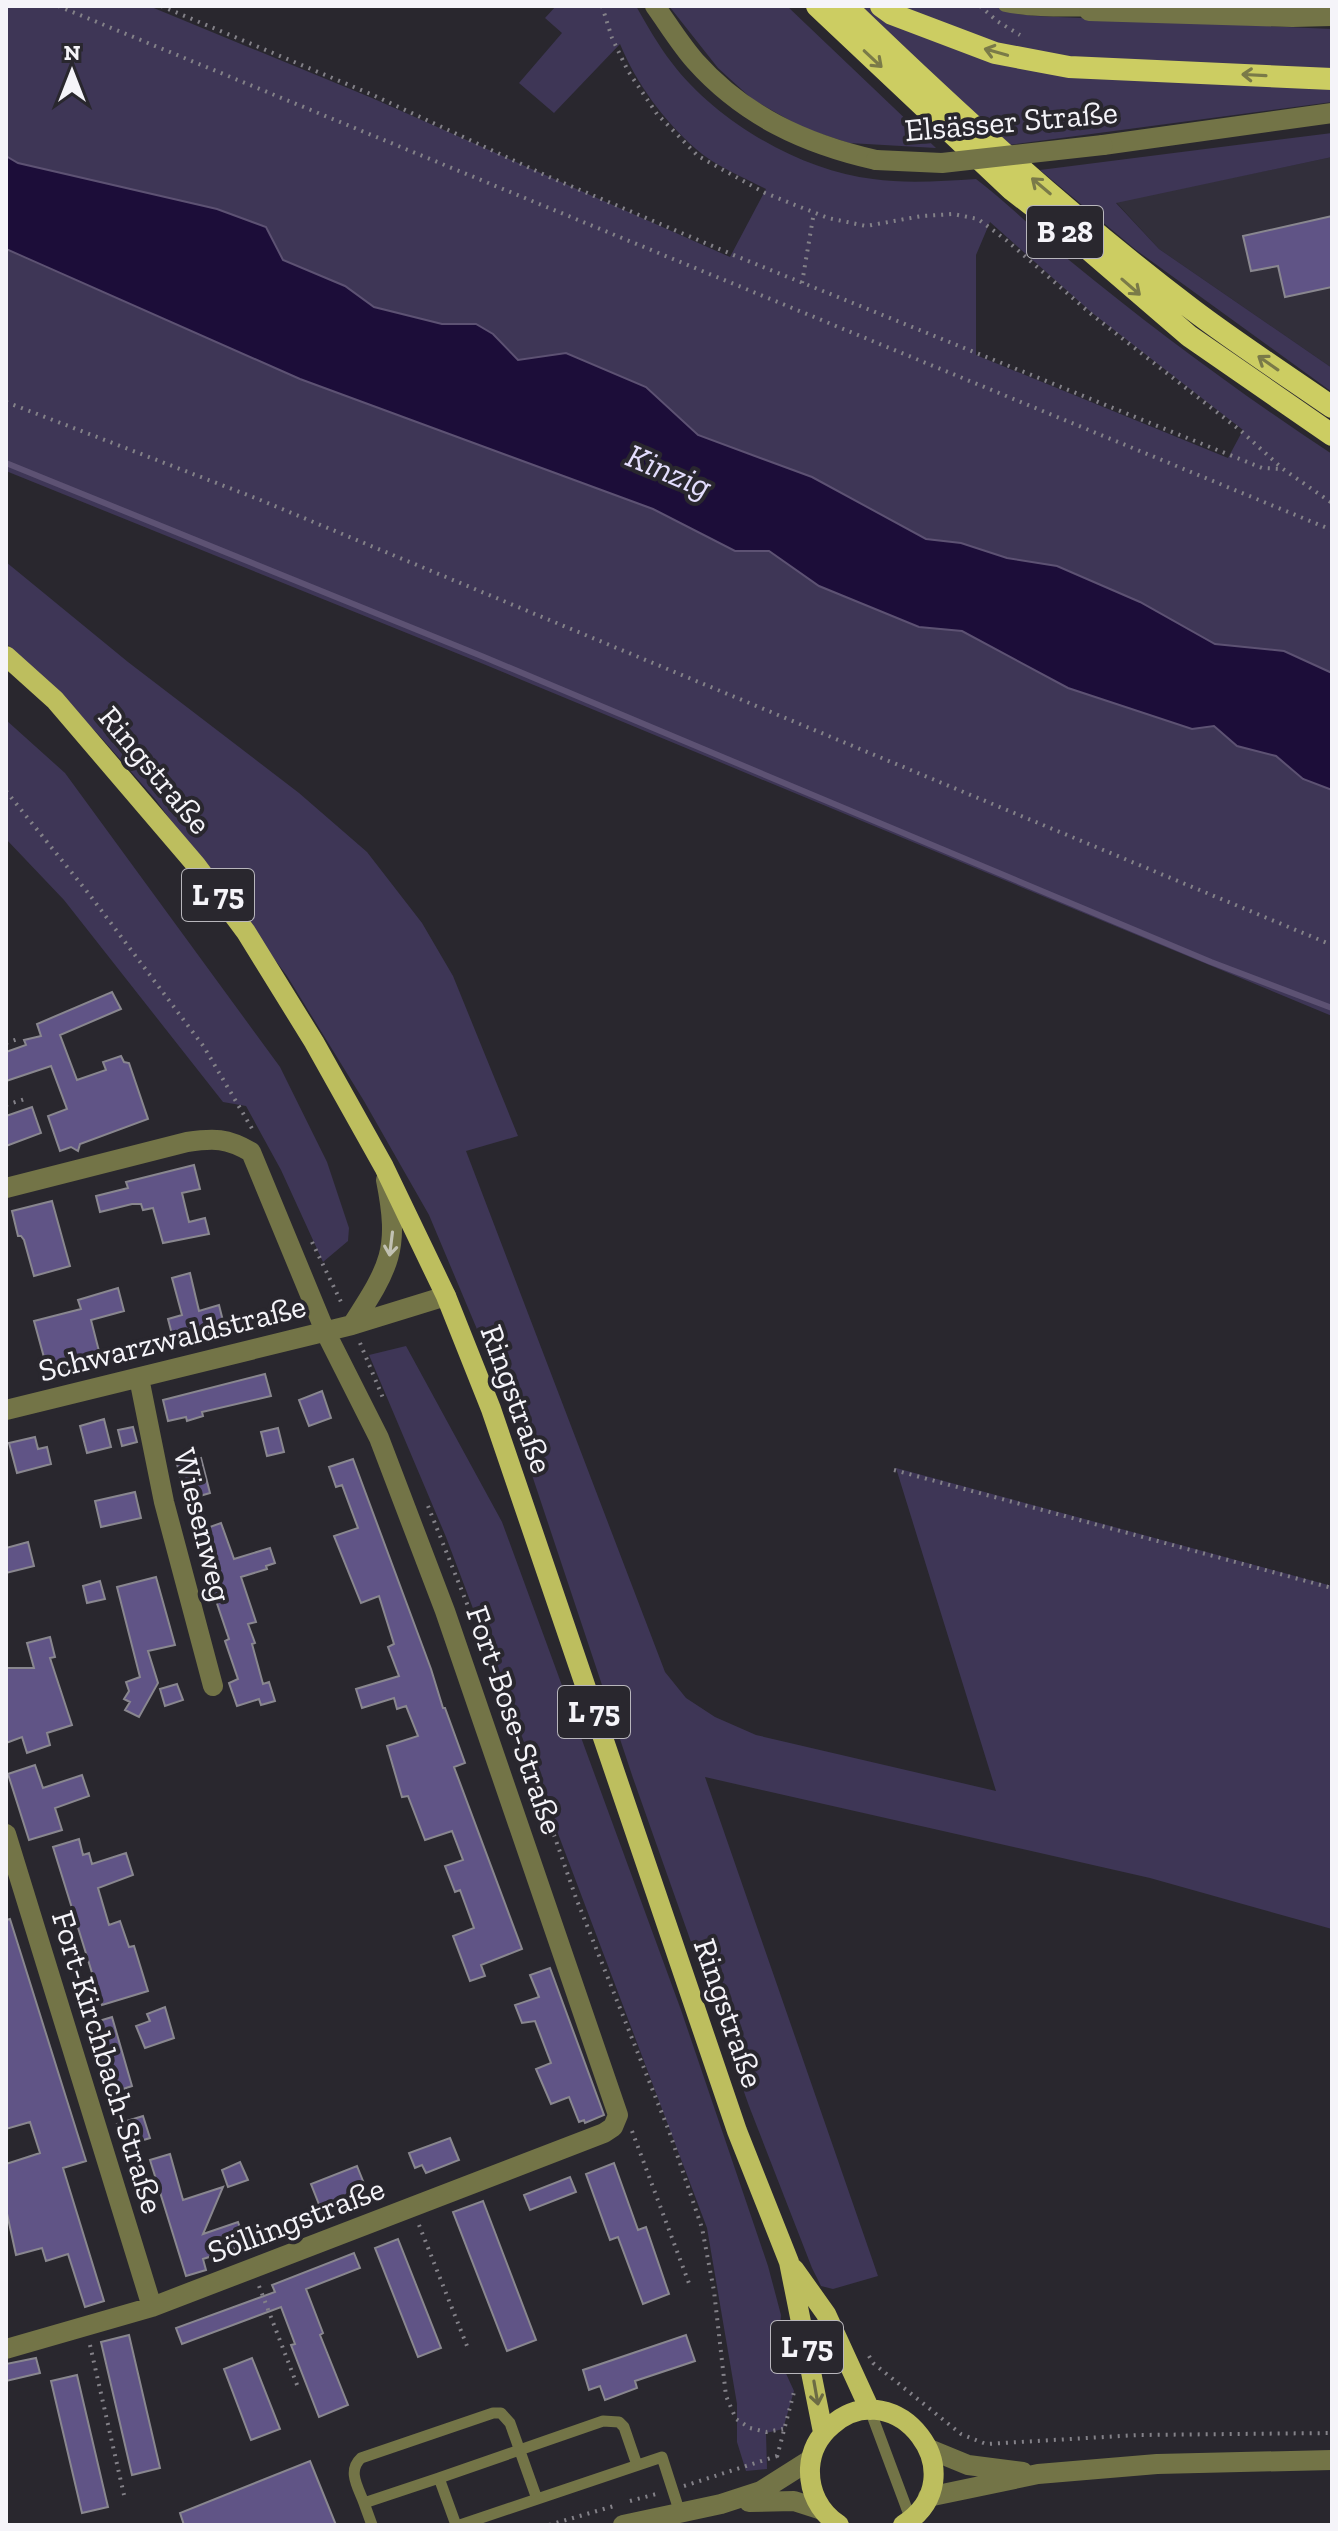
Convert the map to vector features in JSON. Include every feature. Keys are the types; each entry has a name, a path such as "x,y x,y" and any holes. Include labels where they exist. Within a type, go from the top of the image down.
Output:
{"highway":[{"name":"B 28","path":"817,6 1011,189 1088,249 1189,336 1332,435"},
{"name":"B 28","path":"846,6 1001,153 1096,233 1193,310 1332,407"},
{"path":"881,6 892,14 995,53 1069,67 1332,79"}],"main road":[{"name":"Ringstraße","path":"6,656 55,700 196,865 246,932 314,1042 384,1167 446,1296 491,1409 737,2131 789,2262 823,2432"},
{"name":"Ringstraße","path":"789,2262 826,2314 870,2410"},
{"path":"839,2525 822,2510 813,2495 809,2478 810,2460 823,2432 852,2413 870,2410 899,2416 912,2425 929,2449 933,2481 928,2497 908,2523"}],"street":[{"name":"Elsässer Straße","path":"655,6 694,60 740,103 803,139 838,152 876,160 957,162 1332,113"},
{"path":"1088,9 1332,16"},
{"name":"Fort-Bose-Straße","path":"6,1188 187,1142 211,1139 233,1142 251,1152 325,1331 379,1438 445,1611 617,2106 618,2115 613,2127 604,2133"},
{"name":"Schwarzwaldstraße","path":"352,1325 389,1262 394,1220 384,1167"},
{"name":"Schwarzwaldstraße","path":"6,1410 352,1325 446,1296"},
{"name":"Wiesenweg","path":"139,1378 164,1502 213,1686"},
{"name":"Fort-Kirchbach-Straße","path":"6,1834 152,2307"},
{"name":"Söllingstraße","path":"6,2349 152,2307 604,2133"},
{"path":"929,2449 968,2465 1038,2474"},
{"path":"623,2525 721,2504 773,2486 810,2460"},
{"path":"928,2497 1038,2474 1157,2464 1332,2460"},
{"path":"721,2504 794,2501 822,2510"}],"lane":[{"path":"1004,6 1025,11 1088,9"},
{"path":"870,2410 908,2523"},
{"path":"372,2525 353,2472 361,2458 493,2413 507,2416 537,2499"},
{"path":"364,2503 612,2420 624,2427 637,2465"},
{"path":"439,2478 458,2525 662,2457 680,2513"}],"path":[{"path":"58,6 1332,530"},
{"path":"161,6 373,95 547,176 802,283 1262,468 1283,469"},
{"path":"602,6 612,38 628,71 657,114 698,156 765,193 814,212 866,226 953,214 978,219 1091,314 1241,431 1283,469 1332,503"},
{"path":"802,283 814,212"},
{"path":"6,402 258,499 1332,945"},
{"path":"6,1043 21,1038"},
{"path":"6,1105 28,1098"},
{"path":"894,1470 1332,1588"},
{"path":"632,2130 690,2286"},
{"path":"412,2207 467,2346"},
{"path":"252,2269 299,2390"},
{"path":"86,2327 124,2495"},
{"path":"866,2351 873,2363 961,2434 986,2444 1138,2435 1332,2433"},
{"path":"777,2456 794,2391"}],"shaded area":[{"path":"6,6 149,6 372,98 730,257 766,189 712,161 684,138 643,87 620,44 554,113 519,83 562,33 545,18 556,6 636,6 672,63 711,104 735,123 789,154 845,174 924,182 976,179 1133,311 1332,454 1332,673 1284,651 1215,644 1140,602 1057,566 1007,558 961,543 926,539 812,477 698,435 646,387 567,353 518,360 493,334 476,324 442,324 374,307 345,286 283,260 266,227 217,209 18,163 6,156","holes":["990,222 1091,312 1243,430 1228,458 976,355 976,255"]},
{"path":"669,6 787,6 936,148 849,143 803,128 752,99 718,68"},
{"path":"857,6 1014,6 1018,14 1036,16 1332,29 1332,102 1009,145"},
{"path":"1332,133 1332,157 1116,203 1159,249 1332,368 1332,392 1136,250 1040,170"},
{"path":"1332,157 1332,368 1159,249 1116,202"},
{"path":"6,250 300,379 653,509 735,551 769,551 819,586 919,627 962,631 1068,688 1192,729 1214,726 1237,746 1276,756 1303,779 1332,790 1332,1016 481,663 6,471"},
{"path":"6,562 128,662 299,793 367,852 422,923 453,976 518,1136 466,1151 665,1672 686,1698 715,1717 756,1735 996,1791 896,1468 1332,1586 1332,1929 1150,1878 705,1777 878,2276 833,2289 821,2286 812,2268 749,2106 633,1778 508,1403 429,1215 287,976 155,799 98,734 6,643"},
{"path":"6,720 65,773 280,1067 327,1162 349,1228 348,1241 323,1262 281,1170 246,1106 223,1102 64,900 6,839"},
{"path":"406,1346 502,1522 681,2010 768,2266 781,2315 778,2356 794,2391 783,2429 766,2433 767,2469 746,2471 737,2442 737,2404 707,2228 446,1537 369,1355"}],"water":[{"name":"Kinzig","path":"6,156 18,163 217,209 266,227 283,260 345,286 374,307 442,324 476,324 493,334 518,360 566,353 646,387 698,435 812,477 926,539 961,543 1007,558 1057,566 1140,602 1215,644 1284,651 1332,673 1332,790 1303,779 1276,756 1237,746 1214,726 1192,729 1068,688 962,631 919,627 819,586 769,551 735,551 653,509 300,379 6,249"}],"building":[{"path":"1332,216 1332,287 1285,297 1278,266 1251,271 1243,236"},
{"path":"112,992 121,1009 60,1035 77,1080 106,1070 103,1062 121,1056 124,1062 129,1063 148,1119 80,1144 78,1151 71,1147 60,1151 48,1116 67,1109 51,1066 6,1081 6,1052 26,1045 24,1040 41,1036 37,1024"},
{"path":"32,1107 41,1133 6,1146 6,1116"},
{"path":"194,1165 200,1189 182,1193 189,1222 205,1218 209,1234 163,1243 153,1208 143,1210 141,1204 132,1204 100,1212 96,1196 128,1188 126,1182"},
{"path":"52,1201 70,1266 34,1276 12,1211"},
{"path":"190,1273 199,1311 219,1305 225,1329 174,1342 168,1319 182,1315 172,1278"},
{"path":"118,1288 124,1311 91,1320 101,1359 52,1372 49,1360 45,1361 34,1321 81,1309 78,1300"},
{"path":"265,1374 271,1396 202,1412 203,1416 187,1421 186,1417 168,1421 163,1400"},
{"path":"322,1391 331,1418 309,1426 299,1400"},
{"path":"104,1419 111,1447 87,1453 80,1426"},
{"path":"133,1427 137,1442 122,1446 118,1430"},
{"path":"278,1428 284,1452 267,1456 261,1432"},
{"path":"35,1437 38,1449 47,1447 51,1464 17,1473 9,1443"},
{"path":"201,1458 210,1493 186,1500 177,1464"},
{"path":"353,1459 465,1763 454,1767 522,1949 481,1965 485,1976 470,1981 453,1936 474,1928 460,1890 455,1892 445,1866 463,1860 452,1831 425,1840 408,1796 402,1797 387,1746 418,1736 406,1706 397,1709 394,1698 362,1708 356,1689 399,1676 388,1647 394,1644 379,1596 361,1603 334,1536 358,1528 342,1485 336,1487 329,1467"},
{"path":"135,1492 141,1518 101,1527 95,1501"},
{"path":"221,1523 234,1559 270,1548 275,1563 266,1566 267,1569 241,1577 256,1622 248,1624 255,1643 252,1644 263,1684 269,1682 275,1701 261,1705 259,1699 237,1706 229,1683 238,1679 196,1532"},
{"path":"28,1542 34,1566 6,1573 6,1548"},
{"path":"156,1577 175,1645 148,1651 158,1683 139,1717 125,1710 130,1702 124,1699 129,1691 126,1682 140,1677 117,1587"},
{"path":"100,1581 105,1599 87,1603 83,1586"},
{"path":"50,1637 55,1657 50,1658 72,1725 47,1733 50,1745 27,1753 22,1737 6,1743 6,1668 34,1668 27,1643"},
{"path":"177,1684 183,1700 165,1706 160,1689"},
{"path":"35,1765 43,1788 82,1775 89,1796 55,1808 62,1830 29,1840 8,1774"},
{"path":"79,1839 83,1855 89,1853 92,1864 126,1853 133,1875 98,1888 109,1925 120,1921 129,1947 134,1946 148,1991 102,2005 53,1847"},
{"path":"10,1919 86,2161 63,2168 104,2301 85,2307 68,2254 46,2261 42,2248 16,2255 6,2209 6,2164 40,2153 30,2122 6,2129 6,1920"},
{"path":"550,1968 604,2115 585,2123 584,2120 579,2122 569,2097 551,2104 536,2069 551,2063 535,2021 522,2023 515,2005 539,1997 530,1975"},
{"path":"165,2007 174,2038 145,2048 136,2026 150,2021 147,2014"},
{"path":"112,2017 132,2086 108,2094 86,2025"},
{"path":"143,2116 150,2138 124,2146 117,2124"},
{"path":"450,2138 459,2160 426,2173 422,2165 415,2168 409,2153"},
{"path":"170,2154 183,2200 223,2187 203,2234 238,2222 246,2245 203,2259 206,2270 186,2276 150,2160"},
{"path":"240,2162 248,2180 228,2187 222,2170"},
{"path":"614,2163 638,2230 646,2227 669,2294 643,2304 618,2237 610,2240 586,2174"},
{"path":"357,2166 365,2186 350,2192 353,2200 322,2212 311,2184"},
{"path":"570,2177 576,2192 530,2210 524,2195"},
{"path":"483,2201 536,2340 507,2351 453,2212"},
{"path":"398,2239 441,2348 418,2357 375,2248"},
{"path":"354,2253 360,2268 306,2289 323,2333 320,2335 348,2405 319,2417 291,2345 295,2344 281,2307 182,2344 176,2328 275,2292 272,2285"},
{"path":"129,2335 160,2468 132,2475 101,2342"},
{"path":"686,2335 695,2361 635,2381 637,2388 605,2400 600,2386 589,2390 583,2370"},
{"path":"36,2358 40,2373 6,2381 6,2364"},
{"path":"252,2358 280,2429 251,2440 224,2369"},
{"path":"77,2375 108,2507 82,2513 51,2381"},
{"path":"310,2461 336,2525 184,2525 180,2513"}],"waterway":[{"path":"6,463 484,657 1211,962 1332,1008"}]}
